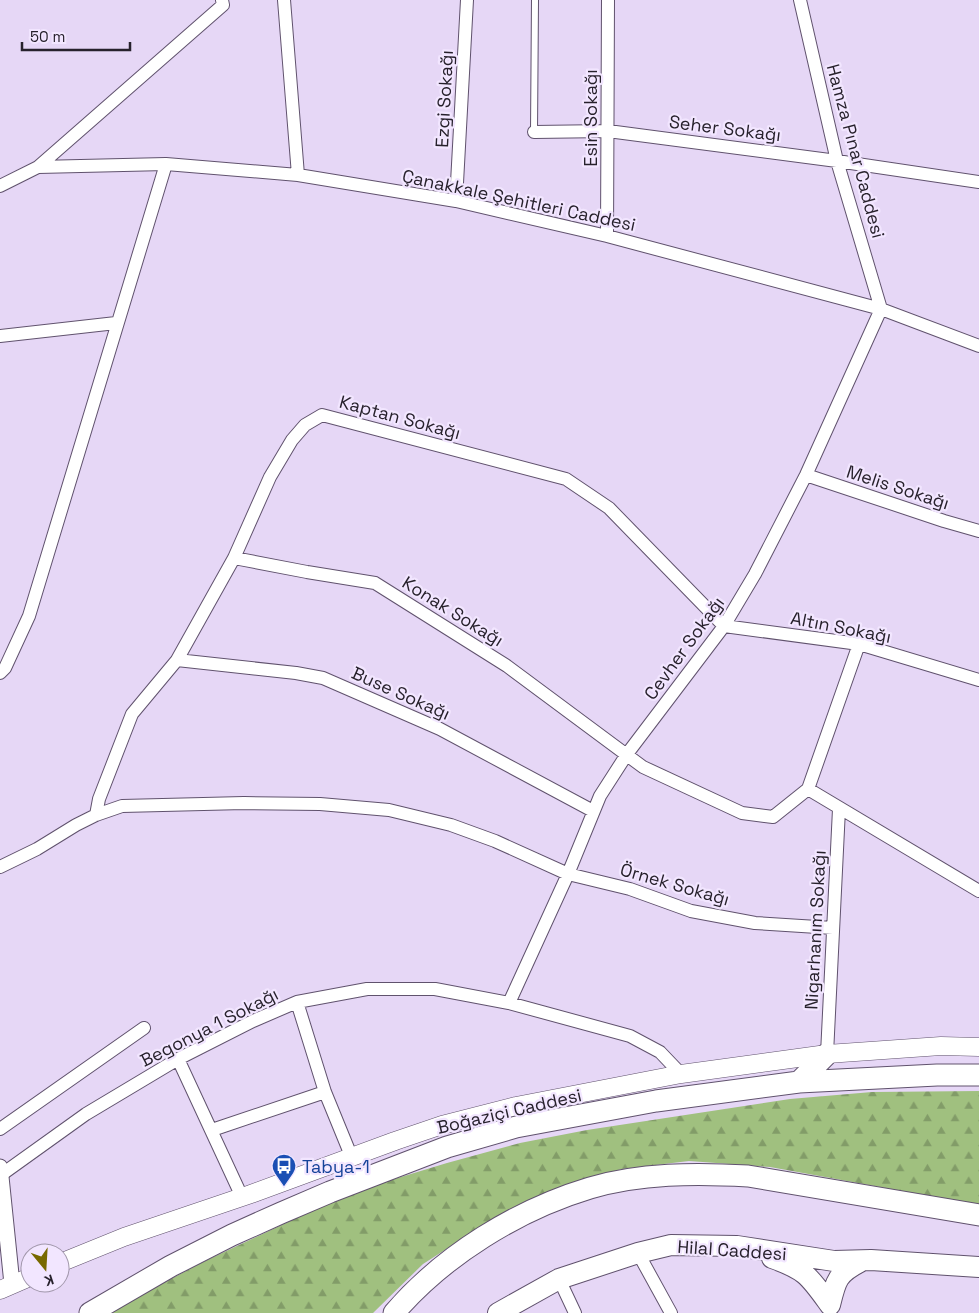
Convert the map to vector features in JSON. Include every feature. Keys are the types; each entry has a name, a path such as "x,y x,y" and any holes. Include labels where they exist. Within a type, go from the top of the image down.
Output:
{"highway":[{"path":"799,1082 827,1054"},
{"path":"90,1313 171,1266 232,1235 330,1192 447,1147 516,1127 656,1101 799,1082 937,1075 979,1075"},
{"path":"394,1313 415,1291 441,1269 468,1248 499,1228 559,1199 591,1188 636,1179 710,1174 748,1176 979,1215"}],"main road":[{"name":"Boğaziçi Caddesi","path":"70,1259 124,1237 442,1126 516,1106 681,1074 827,1054 941,1046 979,1047"},
{"name":"Hilal Caddesi","path":"498,1313 559,1279 638,1252 671,1245 737,1246 834,1261 860,1262 871,1260 979,1267"},
{"path":"737,1246 802,1271 809,1276 832,1309"},
{"path":"832,1309 835,1285 840,1276 860,1262"},
{"path":"6,1287 20,1281"}],"street":[{"path":"0,186 38,167 223,5 222,0"},
{"path":"284,0 298,174"},
{"name":"Ezgi Sokağı","path":"456,201 467,0"},
{"name":"Esin Sokağı","path":"607,236 608,0"},
{"name":"Hamza Pınar Caddesi","path":"800,0 837,161 881,309"},
{"name":"Seher Sokağı","path":"534,132 608,131 979,182"},
{"path":"0,673 5,668 29,616 116,323 166,164"},
{"name":"Çanakkale Şehitleri Caddesi","path":"38,167 166,164 298,174 456,201 607,236 881,309 979,346"},
{"name":"Cevher Sokağı","path":"509,1003 568,874 600,796 627,754 724,626 755,574 806,475 881,309"},
{"path":"0,336 116,323"},
{"name":"Kaptan Sokağı","path":"96,815 99,799 132,714 177,660 234,558 270,477 292,440 305,425 322,414 566,479 609,508 724,626"},
{"name":"Melis Sokağı","path":"806,475 944,521 979,530"},
{"name":"Konak Sokağı","path":"234,558 375,583 508,666 643,767 742,813 773,817 808,789"},
{"name":"Altın Sokağı","path":"724,626 859,644 979,680"},
{"path":"859,644 808,789 979,891"},
{"name":"Buse Sokağı","path":"177,660 296,673 323,678 440,729 594,810"},
{"name":"Örnek Sokağı","path":"0,867 37,849 96,815 122,806 148,804 320,804 389,810 451,826 495,841 568,874 630,889 691,911 756,923 833,928"},
{"name":"Nigarhanım Sokağı","path":"827,1054 839,809"},
{"name":"Begonya 1 Sokağı","path":"0,1171 86,1114 178,1059 253,1021 297,1002 367,989 435,989 509,1003 630,1036 660,1052 681,1074"},
{"path":"297,1002 325,1092 352,1158"},
{"path":"0,1129 144,1028"},
{"path":"178,1059 242,1197"},
{"path":"212,1130 325,1092"},
{"path":"0,1171 6,1287"},
{"path":"638,1252 671,1313"},
{"path":"559,1279 575,1313"}],"lane":[{"path":"534,132 535,0"}],"green space":[{"path":"979,1091 979,1205 770,1167 689,1161 622,1169 557,1188 495,1218 423,1264 373,1313 106,1313 203,1262 309,1212 368,1187 520,1143 587,1130 790,1099 872,1092"}],"place":[{"name":"Tabya-1","path":"284,1187"}]}
